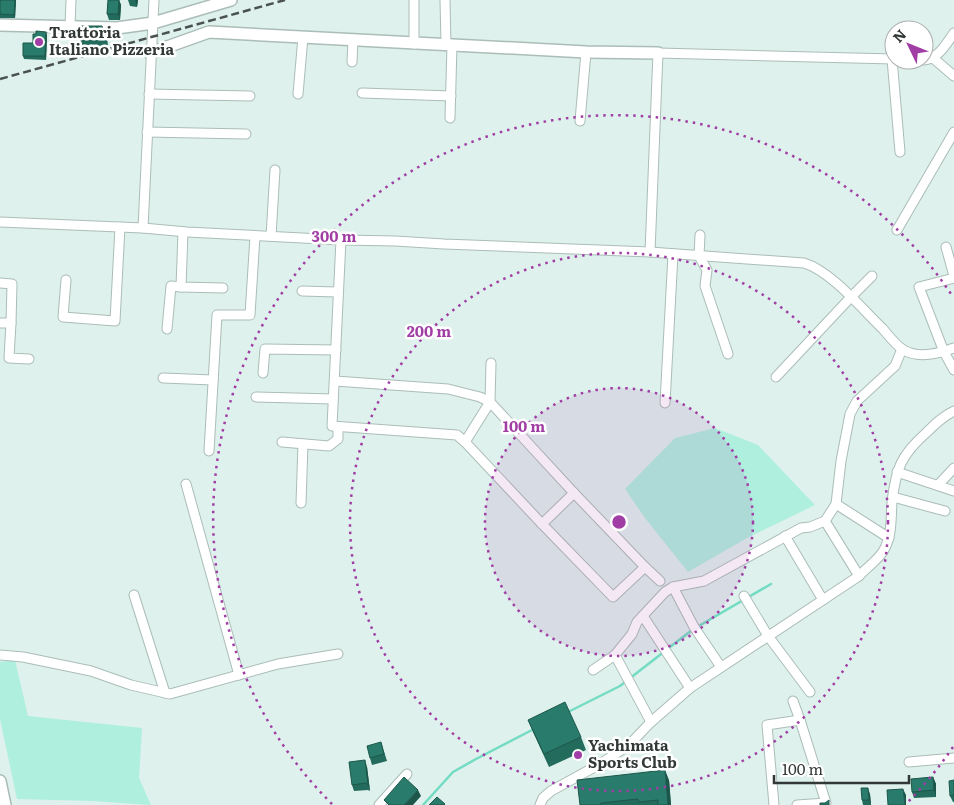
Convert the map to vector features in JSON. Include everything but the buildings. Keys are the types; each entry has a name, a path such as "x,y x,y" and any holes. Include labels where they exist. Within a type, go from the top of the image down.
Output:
{"street":[{"path":"70,26 71,0"},
{"path":"143,228 154,0"},
{"path":"0,25 116,28 153,22 230,0"},
{"path":"414,0 414,44"},
{"path":"444,0 449,45 450,118"},
{"path":"150,53 209,32 586,52 884,59"},
{"path":"934,56 941,52 954,33"},
{"path":"298,94 303,38"},
{"path":"352,62 354,40"},
{"path":"580,121 586,52"},
{"path":"650,252 658,53"},
{"path":"934,62 954,76"},
{"path":"894,70 900,152"},
{"path":"362,93 451,96"},
{"path":"149,94 250,96"},
{"path":"147,132 246,134"},
{"path":"897,230 954,132"},
{"path":"271,236 275,170"},
{"path":"0,222 143,228 183,232 341,240 650,252 804,263 822,271 851,296 902,349 921,355 944,352 954,348"},
{"path":"66,280 63,317 115,321 120,227"},
{"path":"181,287 183,232"},
{"path":"700,235 699,256 707,270 705,286 728,354"},
{"path":"208,451 217,315 250,314 255,236"},
{"path":"341,240 332,426 457,435 614,597 645,567"},
{"path":"946,247 954,277 920,287 944,352 954,370"},
{"path":"665,403 673,254"},
{"path":"776,377 872,276"},
{"path":"0,283 12,284 9,358 29,360"},
{"path":"167,329 171,286 223,288"},
{"path":"302,291 338,292"},
{"path":"0,323 10,323"},
{"path":"263,373 265,349 336,350"},
{"path":"593,670 615,655 632,634 637,622 665,592 673,587 704,581 784,536 801,528 810,527 825,521 836,504 841,461 850,414 857,401 895,366 902,349"},
{"path":"465,442 490,402 491,363"},
{"path":"162,378 213,380"},
{"path":"335,381 448,389 480,397 490,402 645,567 660,580"},
{"path":"256,397 333,399"},
{"path":"540,805 543,798 551,790 600,764 624,748 690,688 859,576 879,557 885,550 889,538 897,472 907,451 944,416 954,411"},
{"path":"282,442 329,446 338,439 338,427"},
{"path":"301,503 303,444"},
{"path":"938,486 954,468"},
{"path":"897,472 954,490"},
{"path":"186,484 239,675"},
{"path":"542,524 574,492"},
{"path":"893,497 945,511"},
{"path":"836,504 889,538"},
{"path":"825,521 859,576"},
{"path":"784,536 823,600"},
{"path":"673,587 694,627 721,667"},
{"path":"134,596 165,693"},
{"path":"744,596 768,636 810,692"},
{"path":"643,616 690,688"},
{"path":"0,656 22,657 91,671 165,693 175,693 278,664 338,654"},
{"path":"615,655 651,722"},
{"path":"793,701 826,802 797,805"},
{"path":"774,805 767,725 800,720"},
{"path":"909,762 954,758"},
{"path":"380,805 407,774"},
{"path":"0,781 5,805"}],"green space":[{"path":"715,428 758,445 815,505 747,538 688,572 645,518 625,489 675,438"},
{"path":"15,660 28,716 142,728 139,778 151,805 17,799 0,719 0,662"}],"waterway":[{"path":"697,627 771,584"},
{"path":"566,713 620,686 692,630"},
{"path":"423,805 453,772 534,729"}],"railway":[{"path":"0,79 285,0"}],"place":[{"name":"Trattoria Italiano Pizzeria","path":"39,42"},
{"name":"Yachimata Sports Club","path":"578,755"}]}
